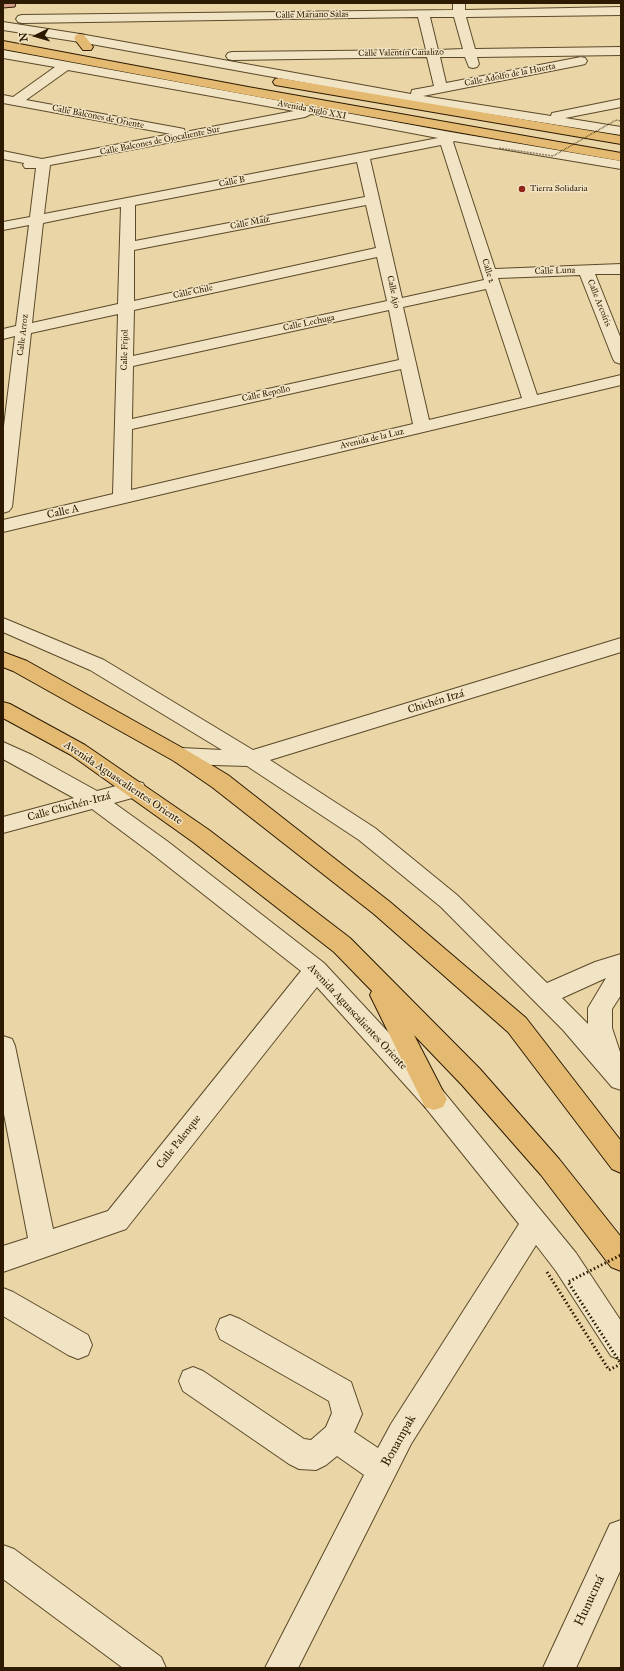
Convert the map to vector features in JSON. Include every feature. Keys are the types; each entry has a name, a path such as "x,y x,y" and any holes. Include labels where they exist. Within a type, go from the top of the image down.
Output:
{"main road":[{"name":"Avenida Siglo XXI","path":"3,34 84,43 322,89 541,122 621,140"},
{"name":"Avenida Siglo XXI","path":"3,45 248,91 617,165"},
{"path":"322,89 347,86"},
{"path":"220,93 248,91"},
{"path":"3,659 20,666 181,756 220,781 382,908 516,1025 621,1161"},
{"name":"Avenida Aguascalientes Oriente","path":"3,709 78,750 135,789 201,836 342,945 471,1076 550,1167 621,1258"},
{"path":"374,977 434,1099"}],"street":[{"path":"154,17 157,3"},
{"path":"235,16 236,3"},
{"name":"Calle Mariano Salas","path":"3,19 20,14 154,17 235,16 317,9 394,8 423,13 459,8 530,8 621,11"},
{"path":"459,8 478,81"},
{"path":"423,13 441,88"},
{"name":"Avenida Siglo XXI","path":"3,26 84,43 182,56 541,122 621,131"},
{"name":"Calle Valentín Canalizo","path":"182,56 433,52 621,53"},
{"name":"Calle Adolfo de la Huerta","path":"400,96 621,53"},
{"name":"Avenida Siglo XXI","path":"3,54 617,165"},
{"path":"9,100 66,65"},
{"name":"Calle Balcones de Oriente","path":"9,100 192,135"},
{"path":"541,122 621,103"},
{"name":"Calle Balcones de Ojocaliente Sur","path":"10,169 318,111"},
{"name":"Calle B","path":"3,226 461,138"},
{"name":"Calle 2","path":"446,141 531,402"},
{"path":"3,155 43,163"},
{"name":"Calle Ajo","path":"364,157 422,427"},
{"name":"Calle Arroz","path":"3,507 43,163"},
{"name":"Calle Maíz","path":"128,247 373,200"},
{"name":"Calle Frijol","path":"122,498 128,202"},
{"name":"Calle Chile","path":"3,334 384,251"},
{"name":"Calle Luna","path":"491,278 586,270 621,269"},
{"name":"Calle Arcoíris","path":"586,270 621,359"},
{"name":"Calle Lechuga","path":"125,363 395,304 491,278"},
{"name":"Calle Repollo","path":"124,426 408,363"},
{"name":"Avenida de la Luz","path":"122,498 621,380"},
{"name":"Calle A","path":"3,526 122,498"},
{"path":"3,624 97,665 251,758 367,834 449,901 572,1023 617,1075"},
{"name":"Chichén Itzá","path":"181,756 251,758 621,645"},
{"name":"Avenida Aguascalientes Oriente","path":"3,750 25,760 95,800 159,846 316,970 434,1099 535,1223 566,1262 621,1346"},
{"name":"Calle Chichén-Itzá","path":"3,825 135,789"},
{"path":"544,995 603,969 621,964"},
{"name":"Calle Palenque","path":"3,1259 117,1220 316,970"},
{"path":"617,1075 600,1028 600,1008 615,984 621,981"},
{"path":"3,1046 43,1246"},
{"name":"Bonampak","path":"281,1668 401,1434 535,1223"},
{"path":"3,1302 78,1345"},
{"path":"193,1380 299,1454 316,1454 336,1437 347,1414 341,1392 230,1329"},
{"path":"336,1437 383,1470"},
{"name":"Hunucmá","path":"558,1668 621,1534"},
{"path":"3,1560 150,1668"}],"path":[{"path":"499,148 553,156 616,120 621,121"},
{"path":"547,1272 609,1370 621,1364 568,1282 621,1255"}],"building":[{"path":"3,3 16,3 15,7 3,8"}],"place":[{"name":"Tierra Solidaria","path":"522,189"}]}
